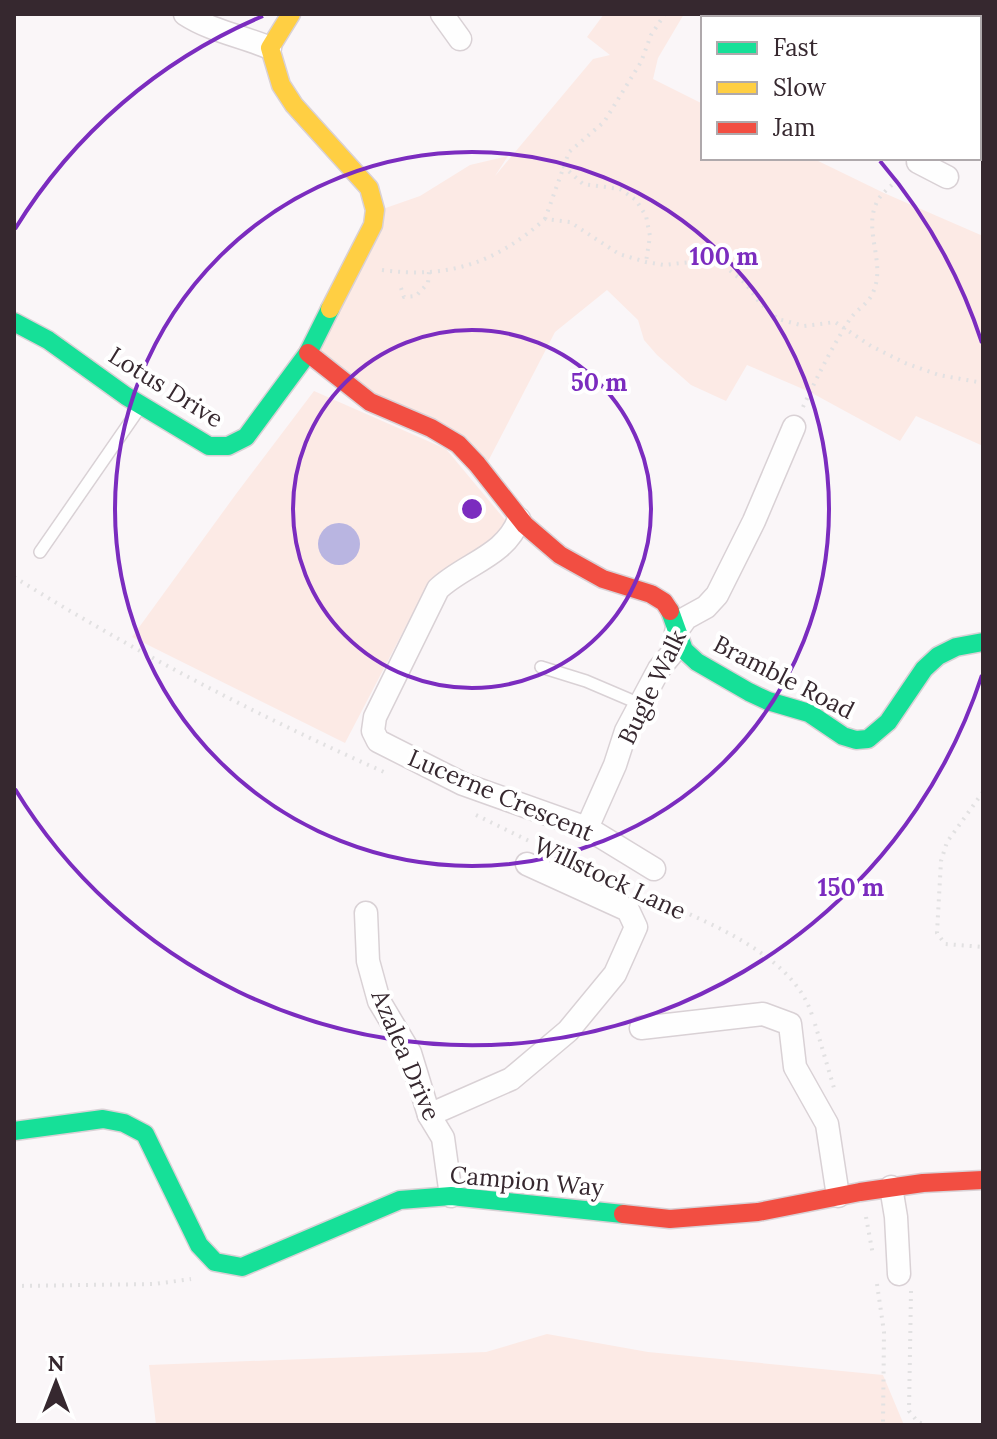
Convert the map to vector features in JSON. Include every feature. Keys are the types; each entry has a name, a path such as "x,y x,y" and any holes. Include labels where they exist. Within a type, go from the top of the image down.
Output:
{"street":[{"path":"185,14 212,28 270,48"},
{"path":"291,14 270,48 281,85 294,105 369,188 375,210 373,225 308,353"},
{"path":"442,14 460,39"},
{"path":"916,160 947,177"},
{"name":"Lotus Drive","path":"14,322 58,347 141,405 209,446 222,448 234,446 246,437 308,353"},
{"name":"Bramble Road","path":"308,353 357,395 447,437 483,471 519,519 545,544 575,565 606,580 650,592 665,603 688,655 736,685 772,702 813,715 839,733 856,740 870,739 883,730 906,692 933,660 962,645 983,642"},
{"name":"Bugle Walk","path":"587,828 615,765 626,731 659,669 673,652 676,632 686,618 706,607 717,595 794,427"},
{"name":"Lucerne Crescent","path":"519,519 515,530 492,553 438,589 375,717 373,731 378,741 463,784 587,828 654,869"},
{"path":"429,1115 511,1079 568,1031 615,974 636,927 628,910 531,854"},
{"name":"Azalea Drive","path":"366,913 368,961 379,1001 410,1053 429,1115 443,1138 451,1196"},
{"path":"641,1028 763,1014 790,1024 795,1067 827,1124 849,1194"},
{"path":"14,1131 103,1119 124,1123 145,1134 199,1245 215,1262"},
{"name":"Campion Way","path":"215,1262 242,1267 400,1200 451,1196 670,1219 758,1212 891,1187 983,1180"},
{"path":"891,1187 905,1281"}],"lane":[{"path":"40,552 141,405"},
{"path":"541,667 586,681 640,704"}],"path":[{"path":"354,262 405,273 429,272 473,264 519,242 545,219 569,152 604,122 641,62 651,35 665,14"},
{"path":"794,427 818,373 851,317 865,305 875,290 876,249 872,227 876,202 913,160"},
{"path":"563,166 583,184 620,189 636,200 646,216 650,236 646,262"},
{"path":"545,219 570,222 619,254 646,262 664,265 709,260 728,269 745,283 760,303 778,319 804,326 835,322 905,363 939,375 983,383"},
{"path":"401,288 404,297 416,296 428,283 429,272"},
{"path":"14,577 190,680 390,775"},
{"path":"983,792 947,842 941,861 937,919 937,933 945,944 983,947"},
{"name":"Willstock Lane","path":"470,812 531,854"},
{"name":"Willstock Lane","path":"640,893 741,941 780,967 810,1009 837,1099"},
{"path":"849,1194 875,1268"},
{"path":"14,1286 155,1284 200,1278 215,1262"},
{"path":"877,1281 884,1332 883,1425"},
{"path":"905,1281 909,1411 918,1422 926,1425"}],"shaded area":[{"path":"604,14 684,14 658,58 653,79 701,103 701,160 816,160 983,236 983,446 916,416 900,441 810,392 747,365 726,401 691,385 657,355 644,340 638,320 607,290 555,332 483,471 308,353 377,211 420,196 470,165 508,156 495,176 593,59 610,55 587,37"},
{"path":"314,391 446,449 506,521 490,540 430,580 345,743 132,637"},
{"path":"339,523 354,529 360,544 354,559 339,565 324,559 318,544 324,529"},
{"path":"547,1334 648,1352 883,1375 904,1425 156,1425 149,1365 486,1352"}],"traffic: fast":[{"path":"14,322 48,340 126,396 209,446 228,446 246,437 308,353 330,309"},
{"path":"670,611 684,650 697,662 749,692 809,713 843,736 856,740 868,739 888,722 924,669 938,656 956,647 983,642"},
{"path":"14,1131 103,1119 124,1123 145,1134 199,1245 215,1262 242,1267 400,1200 451,1196 623,1214"}],"traffic: slow":[{"path":"291,14 270,48 281,85 294,105 369,188 375,210 373,225 330,309"}],"traffic: jam":[{"path":"308,353 370,402 431,428 458,444 525,525 560,555 603,579 651,594 664,602 670,611"},
{"path":"623,1214 670,1219 758,1212 923,1183 983,1180"}]}
